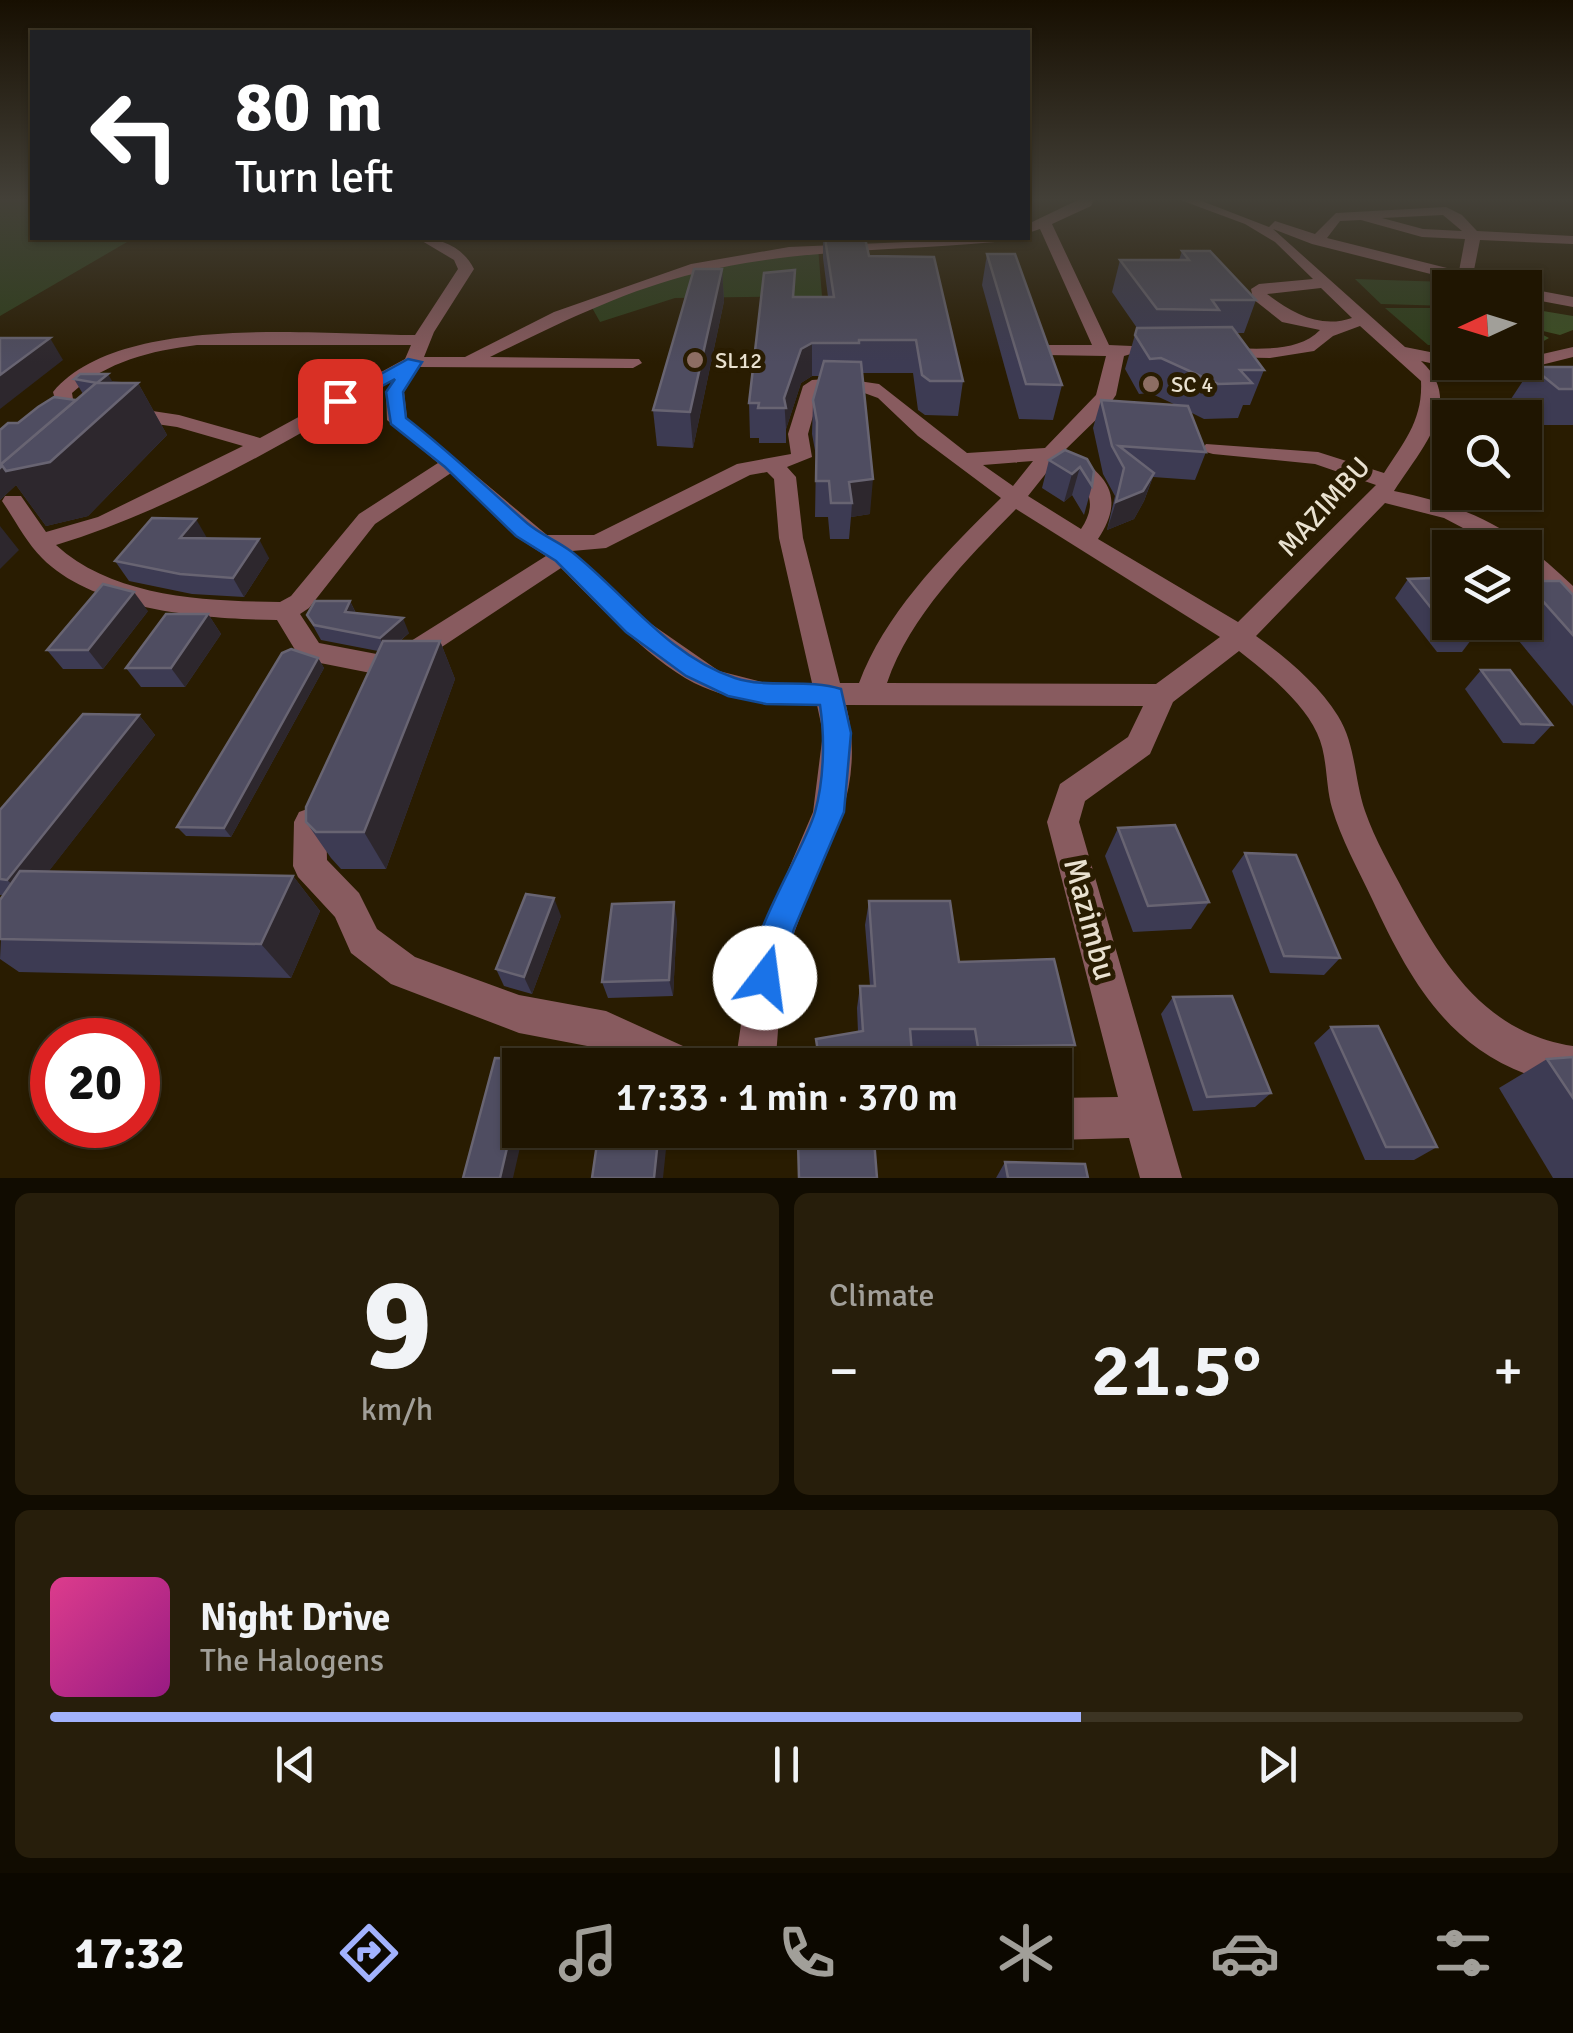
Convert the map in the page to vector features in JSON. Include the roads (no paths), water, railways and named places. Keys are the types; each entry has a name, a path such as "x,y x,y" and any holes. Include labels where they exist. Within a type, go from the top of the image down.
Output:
{"street":[{"path":"452,253 466,265 463,276 425,332 419,351 395,392 397,420 452,463 523,531 558,554 635,626 710,679 753,693 832,696 1162,695"},
{"path":"463,362 560,316 692,269 778,253"},
{"path":"868,696 884,653 955,557 1015,497 1106,394 1110,351 1052,253"},
{"path":"1293,253 1363,320 1427,376 1432,376"},
{"path":"1370,253 1440,270"},
{"path":"1326,283 1274,285 1260,288 1258,296 1288,318 1336,328"},
{"path":"1542,296 1573,302"},
{"path":"1199,351 1240,354 1302,349 1314,346 1336,328 1363,320"},
{"path":"262,444 179,421 73,408 64,402 62,392 93,368 124,354 196,340 419,351 463,362 633,362"},
{"path":"1046,350 1155,350"},
{"path":"42,541 106,522 262,444 419,351"},
{"path":"1401,351 1432,358"},
{"path":"1542,359 1573,352"},
{"path":"1542,372 1573,372"},
{"name":"MAZIMBU","path":"1162,695 1242,635 1384,488 1426,425 1432,404 1427,376"},
{"path":"285,611 310,651 391,668 558,554 598,543 745,469 802,457 798,434 809,391 825,385 877,389 909,420 1015,497 1242,635 1304,694 1331,728 1340,749 1345,803 1352,820 1423,957 1463,1014 1506,1045 1552,1064 1573,1066"},
{"path":"1213,448 1318,458 1492,530"},
{"path":"964,460 1055,453 1083,469 1101,496 1102,515 1085,540"},
{"path":"13,501 68,568 127,593 190,606 285,611 300,602 366,518 452,463"},
{"path":"758,1048 769,957 829,812 838,733 832,696 790,538 785,477 772,466"},
{"path":"558,554 598,543"},
{"path":"1542,570 1573,601"},
{"name":"Mazimbu","path":"1161,1178 1141,1117 1064,822 1071,793 1139,745 1162,695"},
{"path":"310,822 310,866 347,905 357,929 376,953 404,971 456,994 519,1014 606,1030 644,1048"},
{"path":"1072,1119 1141,1117"}],"place":[{"name":"SL12","path":"695,360"},
{"name":"SC 4","path":"1151,384"}]}
